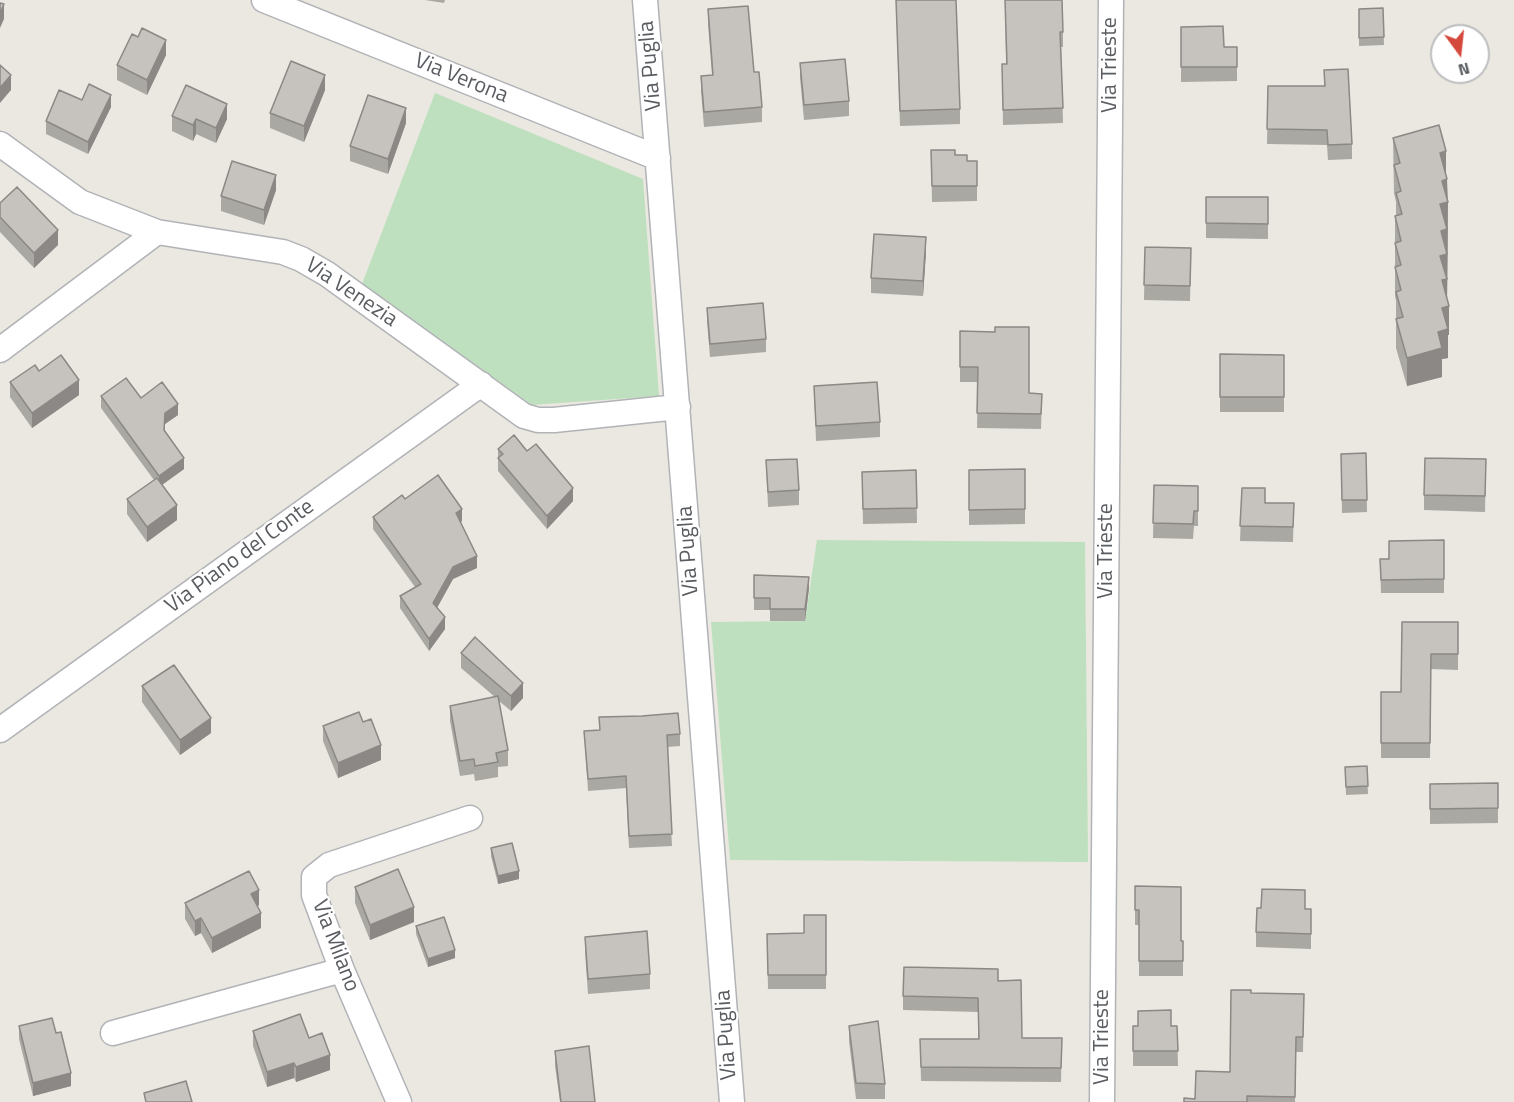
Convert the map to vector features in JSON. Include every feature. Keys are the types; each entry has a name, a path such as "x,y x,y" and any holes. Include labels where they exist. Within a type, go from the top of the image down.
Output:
{"street":[{"name":"Via Verona","path":"264,0 658,158"},
{"name":"Via Puglia","path":"645,0 732,1102"},
{"name":"Via Trieste","path":"1102,1102 1111,0"},
{"name":"Via Venezia","path":"0,144 80,201 157,232 283,252 301,259 327,274 524,416 538,420 566,419 678,407"},
{"path":"0,350 157,232"},
{"name":"Via Piano del Conte","path":"0,730 481,384"},
{"name":"Via Milano","path":"399,1102 342,970 314,895 314,877 329,865 470,818"},
{"path":"113,1033 342,970"}],"green space":[{"path":"435,93 643,179 659,396 532,405 362,284"},
{"path":"817,540 1085,542 1088,862 730,860 711,622 805,621"}],"building":[{"path":"896,0 956,0 960,109 900,111"},
{"path":"1005,0 1062,0 1063,32 1060,32 1063,108 1003,110 1002,64 1007,64"},
{"path":"748,6 754,72 759,72 762,107 704,112 701,76 713,75 708,9"},
{"path":"1383,8 1384,37 1359,38 1359,9"},
{"path":"1223,26 1224,47 1237,47 1237,67 1181,67 1181,27"},
{"path":"142,28 166,40 147,80 117,65 132,34 138,37"},
{"path":"845,59 849,101 804,105 800,63"},
{"path":"291,61 325,75 304,126 270,113"},
{"path":"0,65 11,75 0,88"},
{"path":"1348,69 1352,144 1328,145 1327,130 1267,129 1268,86 1325,86 1324,70"},
{"path":"89,84 111,95 88,142 46,121 59,90 82,100"},
{"path":"186,85 227,104 216,128 196,119 193,125 172,116"},
{"path":"368,95 406,108 388,159 350,146"},
{"path":"1439,125 1446,151 1440,153 1447,179 1442,181 1448,202 1440,204 1447,229 1441,231 1447,254 1440,256 1447,279 1442,280 1449,306 1442,308 1448,329 1438,332 1442,348 1407,358 1396,319 1403,317 1396,292 1401,290 1395,267 1401,265 1395,243 1401,241 1395,216 1402,214 1396,193 1401,191 1394,165 1400,163 1393,138"},
{"path":"931,150 955,150 955,155 967,155 967,161 977,161 977,186 932,186"},
{"path":"232,161 276,175 264,210 221,196"},
{"path":"17,187 58,230 34,253 0,217 0,203"},
{"path":"1206,197 1268,197 1268,224 1206,223"},
{"path":"874,234 926,237 923,281 871,278"},
{"path":"1145,247 1191,248 1190,286 1144,285"},
{"path":"763,303 766,339 710,344 707,308"},
{"path":"995,327 1029,327 1029,393 1042,394 1041,414 977,413 978,367 960,367 960,331 995,332"},
{"path":"1220,354 1284,355 1284,397 1220,397"},
{"path":"61,355 79,380 32,413 10,382 35,365 39,371"},
{"path":"126,378 141,398 162,382 178,404 165,413 164,430 184,458 159,476 101,396"},
{"path":"877,382 880,422 816,426 814,386"},
{"path":"514,435 527,451 536,444 573,488 547,516 498,458 503,454 498,449"},
{"path":"1366,453 1367,500 1342,500 1341,454"},
{"path":"1425,458 1486,459 1485,496 1424,495"},
{"path":"797,459 799,490 768,492 766,460"},
{"path":"1025,469 1025,509 969,510 969,470"},
{"path":"916,470 917,508 863,509 862,472"},
{"path":"438,475 462,509 456,513 477,556 453,567 433,603 445,617 429,639 400,596 421,584 373,517 402,495 405,499"},
{"path":"157,478 177,505 147,527 127,499"},
{"path":"1154,485 1198,486 1198,511 1194,511 1193,524 1153,523"},
{"path":"1242,488 1265,488 1265,503 1294,503 1293,527 1240,526"},
{"path":"1444,540 1444,579 1381,580 1380,559 1389,559 1389,541"},
{"path":"754,575 809,577 805,609 770,609 770,598 754,598"},
{"path":"1402,622 1458,622 1458,654 1431,654 1430,743 1381,743 1381,692 1401,692"},
{"path":"475,637 523,683 511,696 461,653"},
{"path":"174,665 211,718 180,740 142,686"},
{"path":"498,696 508,750 496,753 498,762 475,766 474,759 460,761 450,706"},
{"path":"359,712 363,722 371,719 381,745 338,763 323,726"},
{"path":"678,713 680,734 667,735 672,834 629,836 626,776 588,779 584,731 600,730 599,717"},
{"path":"1367,766 1368,786 1346,787 1345,767"},
{"path":"1498,783 1498,808 1430,809 1430,784"},
{"path":"512,843 519,871 498,876 491,848"},
{"path":"398,869 414,907 370,925 355,887"},
{"path":"249,871 259,890 251,894 261,913 212,938 201,918 195,921 185,903"},
{"path":"1135,886 1181,887 1183,961 1139,961 1139,910 1135,910"},
{"path":"1262,889 1305,890 1305,909 1311,909 1311,934 1256,932 1257,908 1261,908"},
{"path":"804,915 826,915 826,975 768,975 767,934 804,933"},
{"path":"444,917 455,950 428,959 416,926"},
{"path":"647,931 650,974 588,979 585,937"},
{"path":"904,967 998,969 998,981 1021,980 1022,1038 1062,1038 1061,1068 921,1067 920,1039 979,1039 978,998 903,996"},
{"path":"1231,990 1251,990 1251,993 1304,994 1303,1037 1296,1037 1295,1097 1247,1096 1247,1102 1184,1102 1184,1098 1195,1099 1196,1071 1230,1072"},
{"path":"1171,1010 1171,1026 1177,1026 1178,1051 1133,1051 1133,1026 1138,1026 1138,1011"},
{"path":"300,1014 309,1038 322,1033 330,1055 296,1067 294,1063 267,1072 253,1031"},
{"path":"52,1018 56,1033 61,1032 71,1073 33,1083 19,1026"},
{"path":"878,1021 885,1084 856,1083 849,1026"},
{"path":"589,1046 595,1102 561,1102 555,1051"},
{"path":"186,1081 192,1102 146,1102 144,1093"}]}
